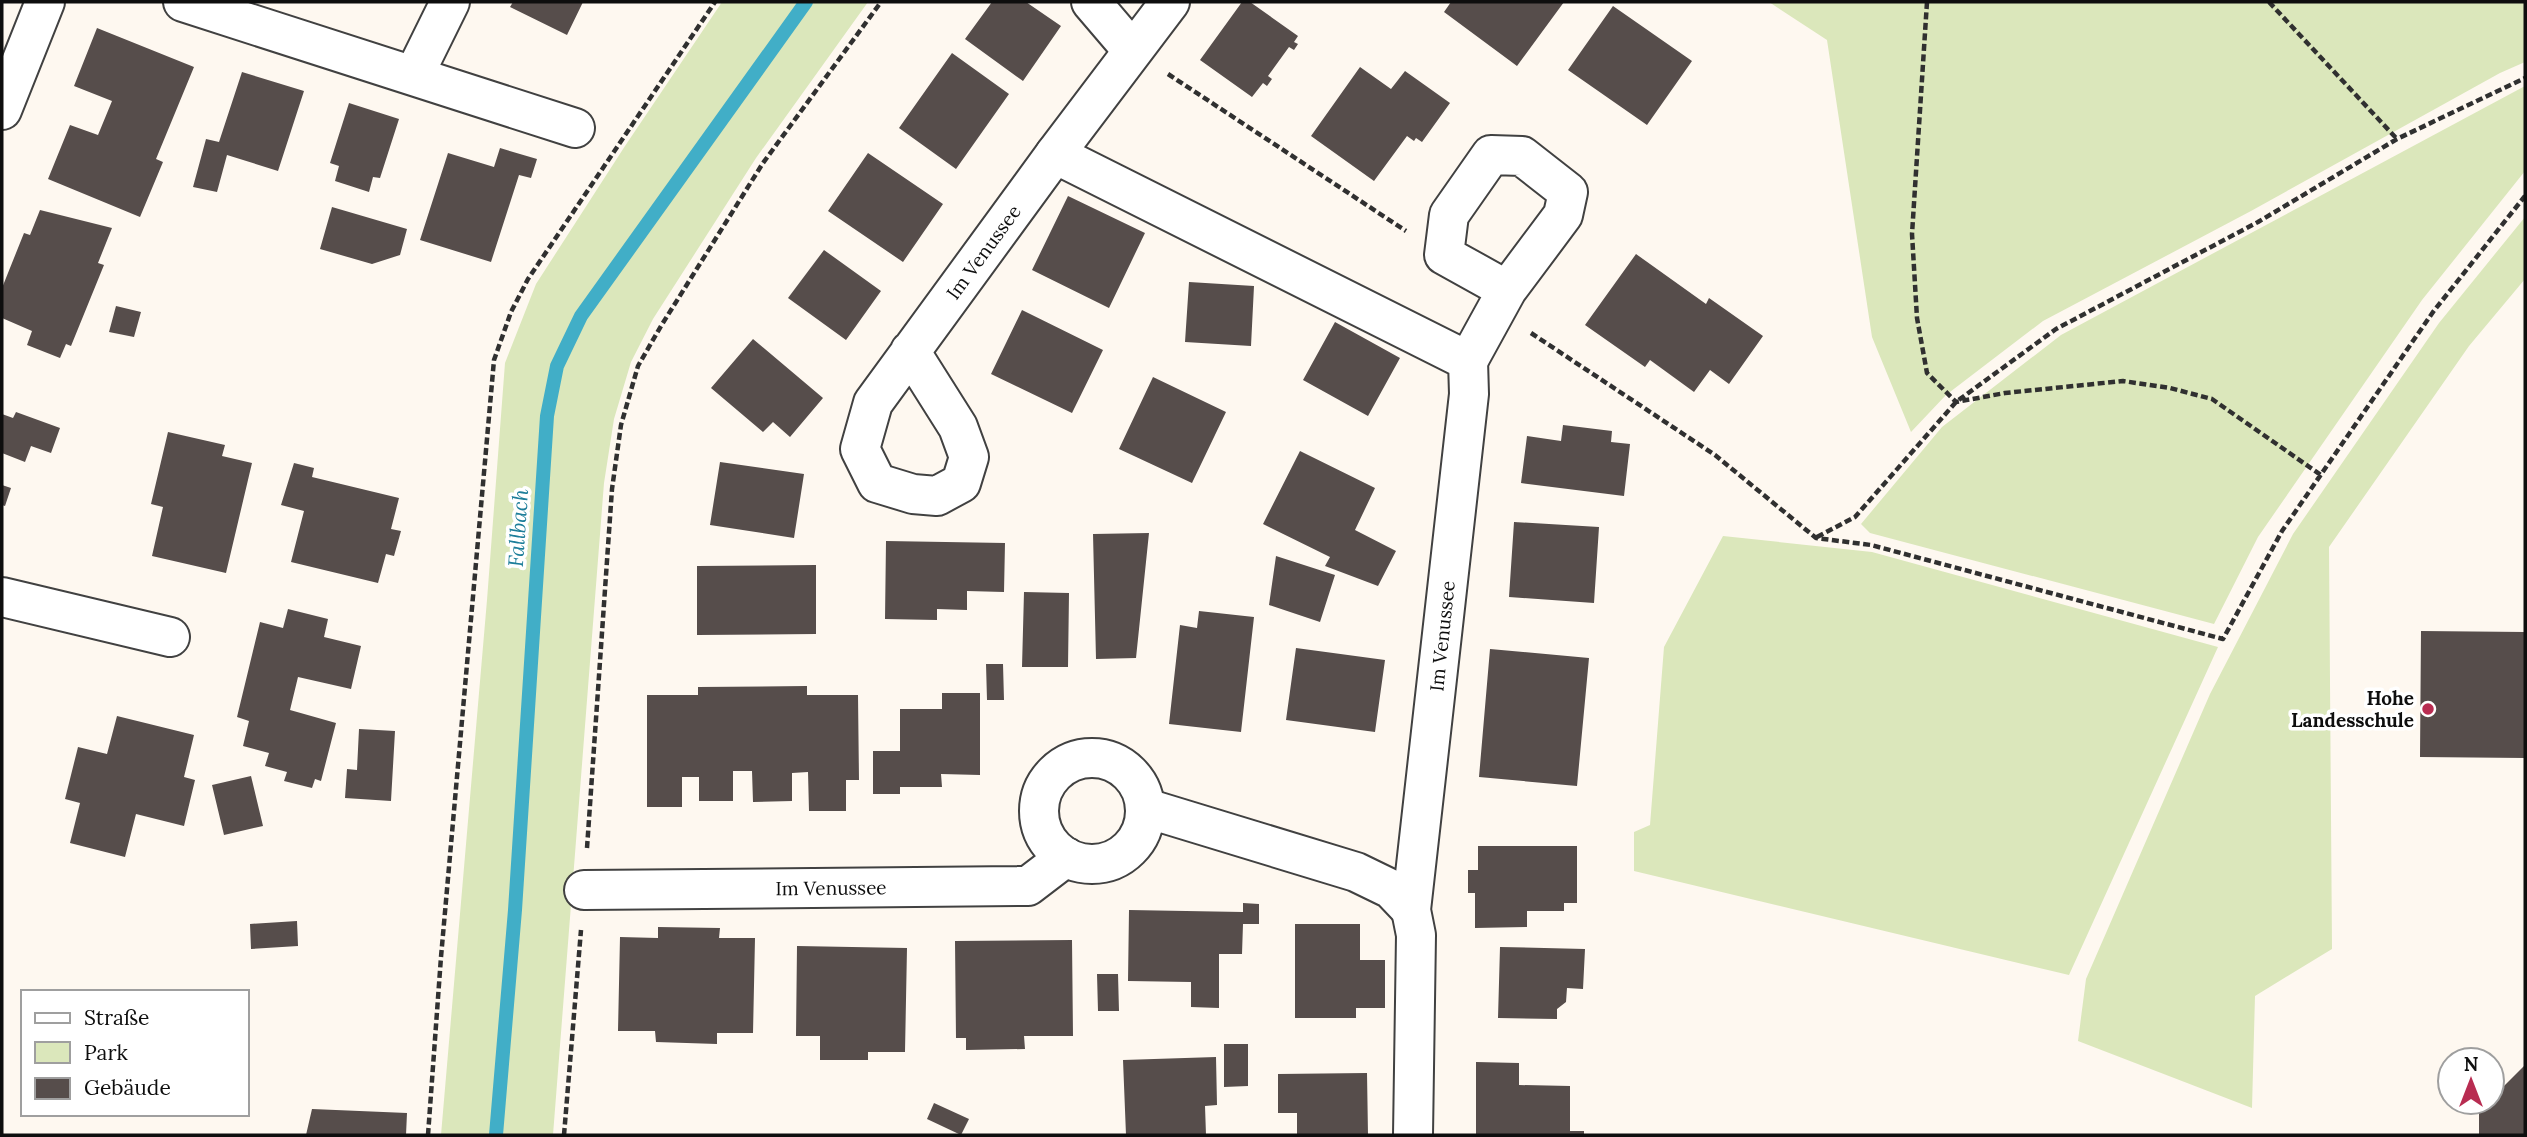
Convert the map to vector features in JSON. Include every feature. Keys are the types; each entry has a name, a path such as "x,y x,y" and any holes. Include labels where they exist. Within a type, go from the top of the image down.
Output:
{"street":[{"path":"2,110 45,2"},
{"path":"183,2 575,128"},
{"path":"414,75 450,2"},
{"path":"1091,2 1132,50"},
{"name":"Im Venussee","path":"910,351 1170,2"},
{"path":"1055,154 1468,361 1501,300 1563,215 1569,192 1522,156 1491,155 1449,215 1444,255 1501,300"},
{"name":"Im Venussee","path":"1413,1135 1416,934 1411,910 1469,394 1468,361"},
{"path":"2,597 170,637"},
{"path":"1081,759 1111,762 1131,773 1142,789 1146,808 1143,829 1133,847 1105,863 1078,863 1066,857 1049,842 1040,828 1038,815 1038,802 1054,771 1081,759"},
{"path":"1146,808 1356,872 1391,889 1411,910"},
{"name":"Im Venussee","path":"584,890 1028,886 1066,857"}],"path":[{"path":"428,1135 440,957 494,360 528,279 715,2"},
{"path":"564,1135 612,489 621,425 638,366 660,326 763,163 881,2"},
{"path":"1927,2 1912,234 1917,318 1927,373 1956,402"},
{"path":"2269,2 2397,139"},
{"path":"1132,50 1444,255"},
{"path":"1816,538 1855,517 1956,402 2056,329 2258,222 2397,139 2525,78"},
{"path":"1501,300 1715,454 1816,538 1871,545 2223,639 2282,531 2433,312 2525,197"},
{"path":"1956,402 2005,393 2123,381 2170,388 2212,399 2321,475"}],"green space":[{"path":"722,2 868,2 756,158 653,319 631,362 614,419 604,483 553,1135 441,1135 505,363 536,284"},
{"path":"1769,2 2525,2 2525,62 2500,73 2251,211 2043,321 1946,395 1911,432 1872,337 1827,40"},
{"path":"2525,86 2525,171 2422,300 2258,537 2214,624 1870,533 1861,524 1942,427 2061,335"},
{"path":"2525,217 2525,279 2469,346 2329,547 2332,949 2255,996 2252,1108 2078,1041 2086,979 2210,694 2293,534 2439,323"},
{"path":"1723,536 1872,552 2218,647 2069,975 1634,871 1634,832 1650,825 1664,647"}],"building":[{"path":"513,2 583,2 567,35 510,7"},
{"path":"992,2 1026,2 1061,26 1023,81 965,39"},
{"path":"1242,2 1250,2 1298,36 1294,42 1298,44 1294,50 1289,47 1268,76 1272,79 1267,86 1263,83 1252,97 1200,60"},
{"path":"1451,2 1564,2 1517,66 1444,12"},
{"path":"1613,6 1692,61 1647,125 1568,70"},
{"path":"97,28 194,67 156,159 163,162 140,217 48,179 70,125 98,135 112,101 74,86"},
{"path":"952,53 1009,94 956,169 899,128"},
{"path":"1360,67 1391,89 1405,71 1450,103 1422,142 1407,136 1374,181 1311,136"},
{"path":"242,72 304,91 278,171 227,155 217,192 193,187 206,139 219,142"},
{"path":"349,103 399,119 380,178 373,177 369,192 335,181 339,166 330,163"},
{"path":"500,148 537,159 531,178 519,175 491,262 420,240 448,153 494,167"},
{"path":"868,153 943,204 903,262 828,211"},
{"path":"1068,196 1145,233 1109,308 1032,270"},
{"path":"332,207 407,229 400,255 372,264 320,249"},
{"path":"40,210 112,228 98,263 104,265 71,346 66,344 60,358 27,345 32,331 2,318 2,288 24,233 30,235"},
{"path":"824,250 881,291 846,340 788,298"},
{"path":"1636,254 1706,304 1709,298 1763,336 1729,384 1710,370 1694,392 1650,360 1645,367 1585,325"},
{"path":"1189,282 1254,286 1251,346 1185,342"},
{"path":"116,306 141,312 134,337 109,332"},
{"path":"1022,310 1103,350 1072,413 991,374"},
{"path":"1335,322 1400,358 1368,416 1303,380"},
{"path":"753,339 823,398 790,437 773,422 763,432 711,388"},
{"path":"1153,377 1226,412 1192,483 1119,449"},
{"path":"16,412 60,428 51,453 31,446 25,462 2,453 2,414 13,418"},
{"path":"1563,425 1612,431 1611,442 1630,444 1624,496 1521,483 1527,436 1561,441"},
{"path":"168,432 225,445 222,456 252,463 226,573 152,556 163,507 151,504"},
{"path":"1300,451 1375,488 1355,530 1396,551 1378,586 1325,566 1330,557 1263,524"},
{"path":"720,462 804,474 794,538 710,525"},
{"path":"294,463 314,468 312,477 399,498 391,529 401,531 394,556 386,554 378,583 291,562 304,511 281,505"},
{"path":"2,485 11,488 5,506 2,505"},
{"path":"1514,522 1599,527 1594,603 1509,597"},
{"path":"1149,533 1136,658 1096,659 1093,534"},
{"path":"886,541 1005,543 1004,592 967,591 967,610 937,609 937,620 885,619"},
{"path":"1276,556 1335,575 1320,622 1269,605"},
{"path":"816,565 816,634 697,635 697,566"},
{"path":"1024,592 1069,593 1068,667 1022,667"},
{"path":"288,609 328,619 324,637 361,646 351,689 298,677 290,710 336,723 321,781 315,779 312,788 284,781 287,772 265,766 269,753 243,746 249,721 237,717 260,622 283,628"},
{"path":"1199,611 1254,617 1241,732 1169,724 1180,625 1197,628"},
{"path":"2421,631 2525,632 2525,758 2420,757"},
{"path":"1296,648 1385,660 1375,732 1286,720"},
{"path":"1490,649 1589,658 1577,786 1479,777"},
{"path":"986,664 1003,664 1004,700 987,700"},
{"path":"807,686 807,695 858,695 859,780 846,780 846,811 809,811 808,772 792,773 792,801 753,802 752,771 733,771 733,801 699,801 699,777 682,777 682,807 647,807 647,695 698,695 698,687"},
{"path":"942,693 980,693 980,775 941,774 942,787 900,787 900,794 873,794 873,751 900,751 900,709 942,709"},
{"path":"117,716 194,735 184,777 195,780 184,826 136,814 125,857 70,843 80,803 65,799 78,747 107,754"},
{"path":"359,729 395,731 391,801 345,798 347,769 357,770"},
{"path":"251,776 263,826 224,835 212,785"},
{"path":"1478,846 1577,846 1577,903 1564,903 1564,911 1527,911 1527,927 1475,928 1475,893 1468,893 1468,870 1478,870"},
{"path":"1243,903 1259,904 1259,924 1243,924 1242,954 1219,954 1219,1008 1191,1007 1191,982 1128,981 1129,910 1243,912"},
{"path":"297,921 298,946 251,949 250,924"},
{"path":"1295,924 1360,924 1360,960 1385,960 1385,1008 1356,1008 1356,1018 1295,1018"},
{"path":"658,927 720,928 719,938 755,938 753,1033 717,1033 717,1044 656,1042 655,1031 618,1031 620,937 658,938"},
{"path":"1072,940 1073,1036 1024,1036 1025,1049 966,1050 966,1038 956,1038 955,941"},
{"path":"797,946 907,948 905,1052 868,1052 868,1060 820,1060 820,1036 796,1036"},
{"path":"1500,947 1585,949 1583,989 1567,988 1566,1002 1557,1009 1557,1019 1498,1018"},
{"path":"1097,974 1118,974 1119,1011 1098,1011"},
{"path":"1224,1044 1248,1044 1248,1086 1224,1087"},
{"path":"1216,1057 1217,1105 1205,1106 1206,1135 1126,1135 1123,1060"},
{"path":"1476,1062 1519,1063 1519,1085 1570,1086 1570,1131 1584,1131 1584,1135 1476,1135"},
{"path":"2525,1065 2525,1135 2479,1135 2479,1116 2506,1116 2506,1084"},
{"path":"1367,1073 1368,1135 1297,1135 1297,1113 1278,1113 1278,1074"},
{"path":"934,1103 969,1119 961,1135 927,1119"},
{"path":"312,1109 407,1113 406,1135 306,1135"}],"waterway":[{"name":"Fallbach","path":"496,1135 515,910 547,416 557,366 581,316 806,2"}],"place":[{"name":"Hohe Landesschule","path":"2428,709"}]}
